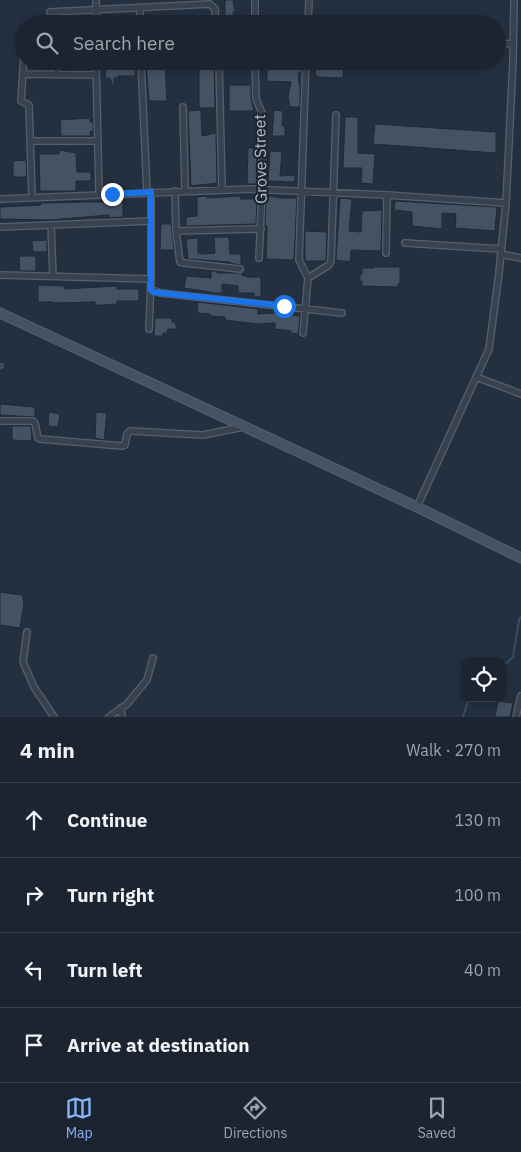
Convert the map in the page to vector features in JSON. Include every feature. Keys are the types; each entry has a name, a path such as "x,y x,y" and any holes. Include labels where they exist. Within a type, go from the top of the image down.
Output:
{"street":[{"path":"96,0 96,15"},
{"path":"255,0 255,15"},
{"path":"308,15 309,0"},
{"path":"417,507 489,349 506,203 514,0"},
{"path":"50,12 210,4 215,9 215,15"},
{"path":"140,8 140,15"},
{"path":"506,44 513,44"},
{"path":"23,70 21,101 30,104 32,196"},
{"path":"96,70 99,194"},
{"path":"142,70 151,221 149,330"},
{"path":"219,70 222,189"},
{"name":"Grove Street","path":"256,70 256,99 262,113 260,258"},
{"path":"303,333 308,278 299,260 306,70"},
{"path":"23,74 96,75"},
{"path":"183,107 185,190"},
{"path":"308,278 329,265 331,261 336,114"},
{"path":"30,141 98,141"},
{"path":"0,198 185,190 262,189 506,203"},
{"path":"175,191 176,231 180,262 184,264 240,269"},
{"path":"386,253 387,195"},
{"path":"0,227 151,221"},
{"path":"51,225 53,276"},
{"path":"176,231 261,229"},
{"path":"405,243 501,251 521,258"},
{"path":"0,275 151,279"},
{"path":"151,290 160,293 342,313"},
{"path":"0,313 417,507 521,558"},
{"path":"476,377 521,394"},
{"path":"0,420 33,421 36,423 38,438 40,439 122,446 125,445 127,434 130,431 203,436 243,427"},
{"path":"27,632 23,662 34,687 54,717"},
{"path":"109,717 127,704 147,680 153,658"},
{"path":"516,717 521,696"},
{"path":"121,708 122,717"}],"building":[{"path":"225,0 233,0 235,12 233,12 233,15 225,15"},
{"path":"106,70 135,70 135,76 118,76 118,78 114,78 114,89 110,78 105,78"},
{"path":"146,70 165,70 167,101 149,101"},
{"path":"199,70 214,70 215,108 199,108"},
{"path":"267,70 301,70 301,73 298,73 300,107 290,107 288,97 291,82 267,81"},
{"path":"315,70 344,70 343,78 317,77 315,75"},
{"path":"229,85 251,85 251,99 254,111 229,111"},
{"path":"201,110 202,136 216,133 217,183 191,186 188,111"},
{"path":"274,110 283,111 282,126 285,126 285,136 272,136"},
{"path":"345,117 358,117 358,153 375,154 373,184 361,183 362,168 343,168"},
{"path":"90,118 90,122 93,122 93,131 90,132 91,136 61,136 60,120"},
{"path":"375,124 496,132 496,153 373,144"},
{"path":"248,148 257,148 257,184 247,184"},
{"path":"59,150 76,153 77,172 91,172 91,181 76,181 76,191 40,191 39,154 59,154"},
{"path":"270,151 282,152 280,176 295,175 295,182 268,181"},
{"path":"26,160 27,177 13,177 13,161"},
{"path":"207,196 207,198 240,196 241,199 257,199 256,224 186,226 186,217 197,216 197,197"},
{"path":"269,196 297,198 294,260 266,259 266,198"},
{"path":"340,198 352,199 349,231 361,232 362,211 382,210 381,251 351,250 350,262 336,260"},
{"path":"395,201 497,207 495,231 455,228 456,214 442,213 442,229 412,226 412,212 394,210"},
{"path":"123,202 123,217 109,218 109,215 49,220 0,219 0,207 41,205 41,203"},
{"path":"161,224 171,224 174,250 160,250"},
{"path":"305,231 327,232 326,261 305,261"},
{"path":"214,237 229,237 230,254 241,254 241,265 230,262 188,259 186,239 198,238 198,253 203,254 215,253"},
{"path":"47,240 47,252 33,252 32,241"},
{"path":"19,256 36,256 36,271 20,271"},
{"path":"400,267 400,284 398,284 398,287 362,286 360,274 362,274 362,268"},
{"path":"211,271 217,271 217,273 242,273 242,275 248,277 261,277 261,297 254,297 254,293 238,293 238,286 222,284 222,293 184,288 186,276 211,278"},
{"path":"38,285 64,286 64,289 117,286 117,289 139,289 139,301 117,301 117,304 102,305 95,305 95,302 38,302"},
{"path":"198,302 258,309 258,314 273,313 300,316 298,334 275,329 275,323 257,324 225,320 225,317 197,313"},
{"path":"155,318 172,318 172,322 175,322 177,329 168,329 167,333 163,333 163,336 154,336"},
{"path":"0,404 35,407 35,417 0,415"},
{"path":"49,412 60,414 58,427 48,426"},
{"path":"96,412 107,413 104,440 95,438"},
{"path":"12,426 31,426 32,441 12,440"},
{"path":"0,592 22,595 24,603 20,628 0,625"},
{"path":"498,702 513,703 510,717 495,717"}],"waterway":[{"path":"506,663 513,657 521,617"},
{"path":"463,717 468,702"}],"route":[{"path":"112,194 151,192 151,290 153,292 284,306"}]}
